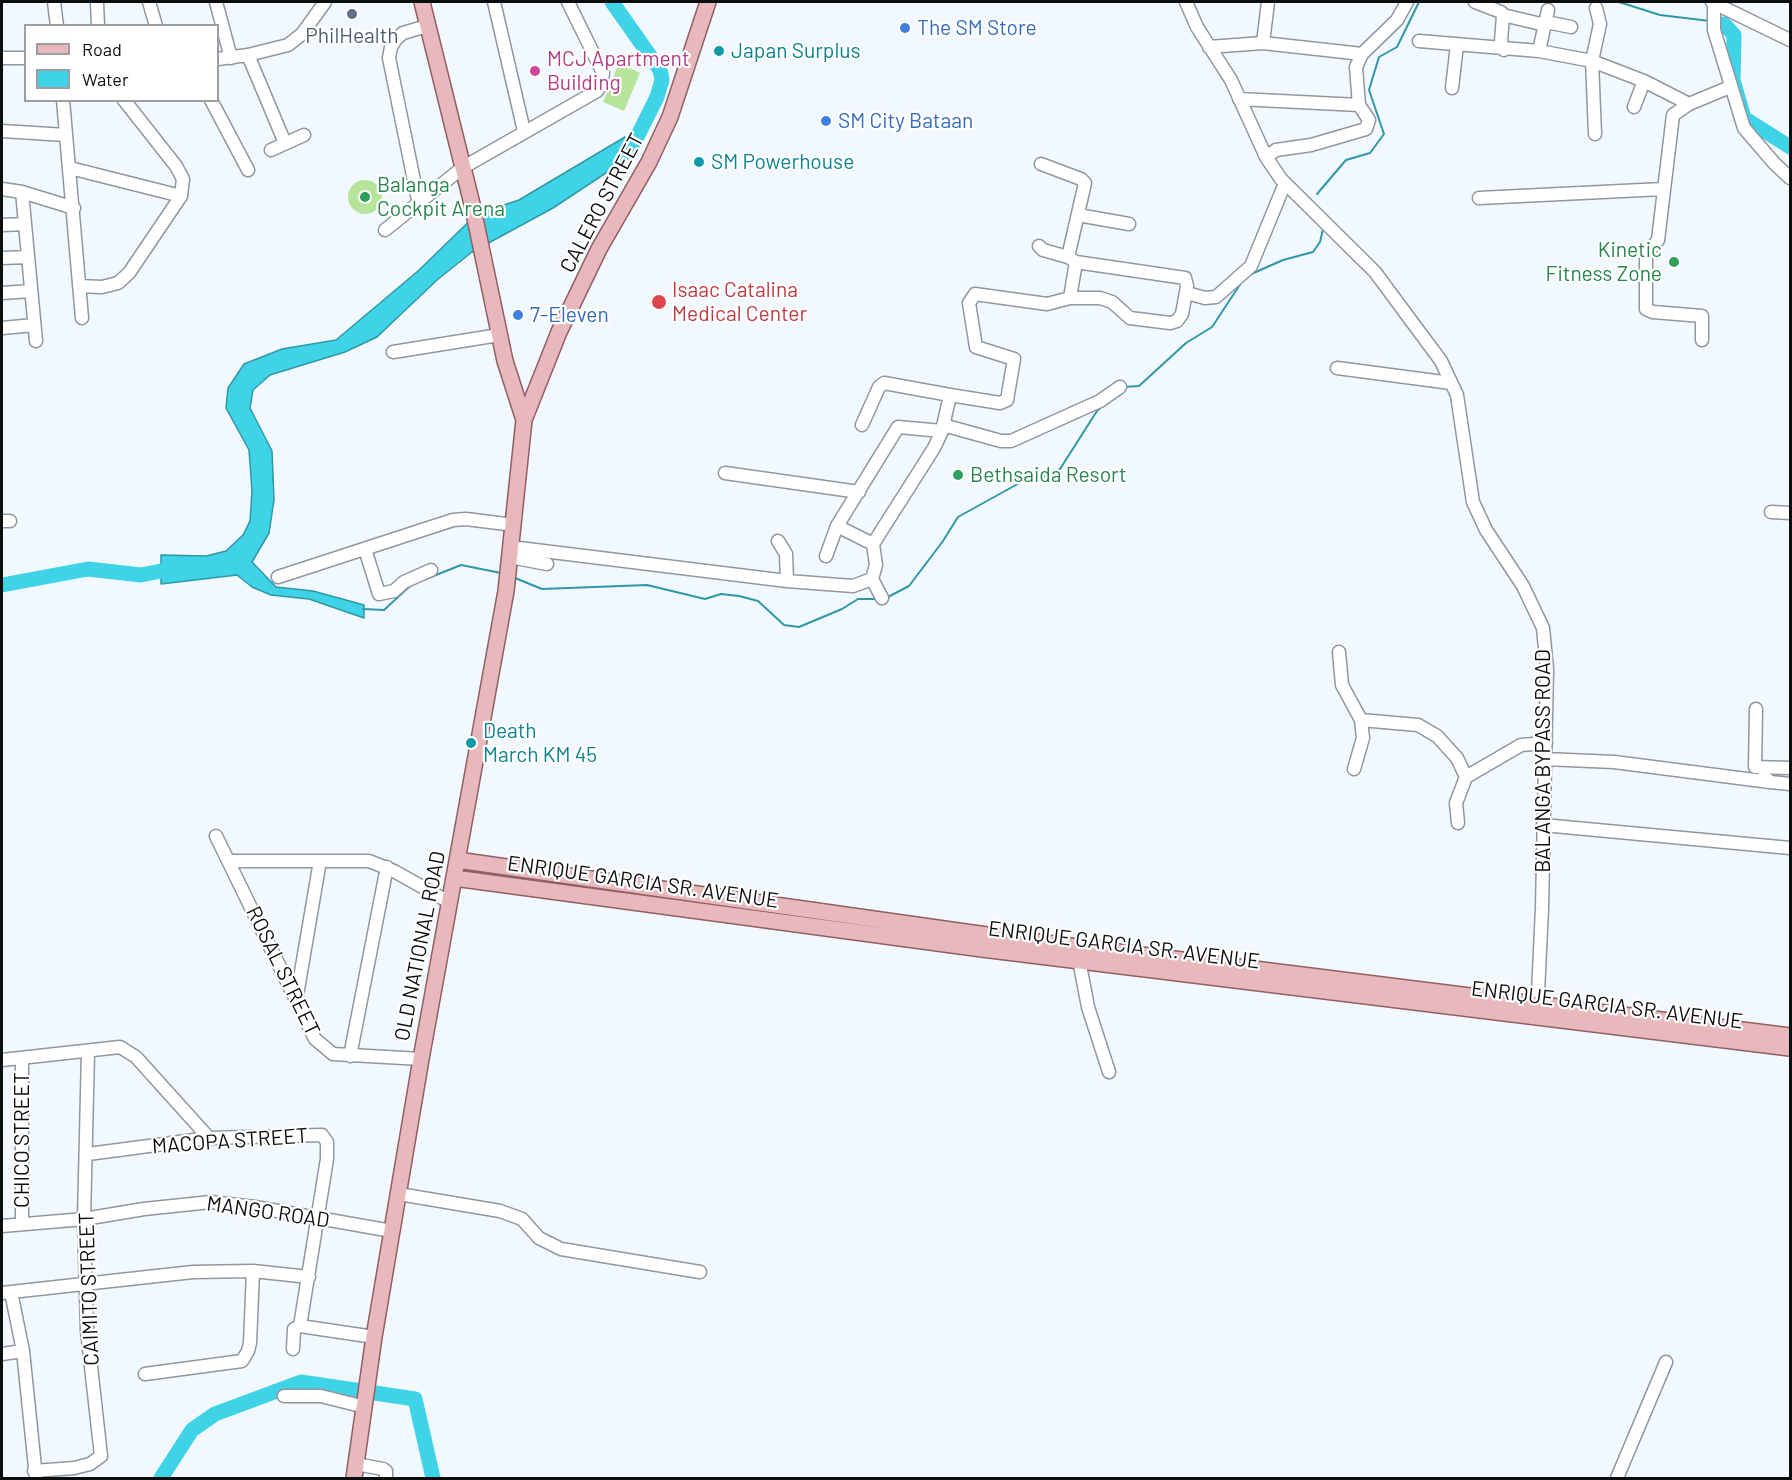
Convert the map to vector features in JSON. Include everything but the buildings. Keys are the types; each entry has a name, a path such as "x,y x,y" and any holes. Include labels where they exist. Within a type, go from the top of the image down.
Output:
{"main road":[{"path":"422,2 472,204 499,334 524,420"},
{"name":"CALERO STREET","path":"524,420 559,332 599,249 649,162 670,117 708,2"},
{"name":"OLD NATIONAL ROAD","path":"355,1471 374,1337 420,1059 509,563 514,525 517,463 524,420"},
{"name":"ENRIQUE GARCIA SR. AVENUE","path":"457,860 1022,947 1079,960 1537,1011 1791,1036"},
{"name":"ENRIQUE GARCIA SR. AVENUE","path":"454,878 1537,1011 1791,1048"}],"street":[{"path":"54,2 57,24"},
{"path":"97,2 98,24"},
{"path":"149,2 155,24"},
{"path":"216,2 231,58"},
{"path":"219,59 248,55 288,45 302,34 325,2"},
{"path":"495,2 524,131"},
{"path":"385,230 462,168 597,91 602,85 603,73 568,2"},
{"name":"BALANGA BYPASS ROAD","path":"1186,2 1239,99 1266,157 1285,183 1375,272 1441,361 1459,406 1473,502 1486,530 1523,586 1543,628 1547,669 1546,743 1537,1011"},
{"path":"1263,43 1268,2"},
{"path":"1266,157 1276,150 1311,145 1366,129 1369,120 1359,105 1355,75 1362,54 1397,20 1407,2"},
{"path":"1474,2 1501,12 1503,15 1546,19 1571,27"},
{"path":"1791,40 1713,6 1714,30 1744,128 1774,163 1791,178"},
{"path":"1595,134 1592,61 1600,24 1596,8"},
{"path":"1503,15 1501,42 1504,50"},
{"path":"1539,51 1546,19"},
{"path":"418,205 389,58 396,39 403,33 427,26"},
{"path":"1419,41 1504,50 1539,51 1592,61 1644,81 1689,104"},
{"path":"1209,47 1263,43 1362,54"},
{"path":"1452,88 1457,45"},
{"path":"248,55 285,143"},
{"path":"2,58 24,58"},
{"path":"1634,107 1644,81"},
{"path":"1702,340 1702,316 1653,312 1646,309 1646,255 1658,240 1671,120 1676,111 1730,87"},
{"path":"1239,99 1359,105"},
{"path":"63,102 82,318"},
{"path":"79,286 102,287 118,283 129,273 181,196 183,179 176,166 126,102"},
{"path":"212,102 248,170"},
{"path":"2,131 66,135"},
{"path":"271,150 304,135"},
{"path":"1041,164 1085,183 1072,259 1070,298"},
{"path":"70,168 181,196"},
{"path":"1187,293 1205,298 1216,297 1251,266 1285,183"},
{"path":"2,189 22,192 74,208"},
{"path":"1479,198 1663,189"},
{"path":"22,192 36,342"},
{"path":"1078,215 1130,224"},
{"path":"2,225 26,224"},
{"path":"862,425 879,387 884,383 1000,403 1007,400 1014,359 976,347 969,303 975,294 1047,304 1070,298 1100,298 1113,302 1130,318 1170,323 1177,321 1182,314 1187,281 1181,277 1072,259 1042,250 1039,246"},
{"path":"2,258 28,257"},
{"path":"2,293 31,291"},
{"path":"2,328 34,324"},
{"path":"393,352 499,334"},
{"path":"1337,368 1451,383"},
{"path":"826,556 837,526 898,427 942,428 1001,441 1011,441 1100,401 1120,387"},
{"path":"882,598 872,579 876,565 873,544 934,448 942,428 950,395"},
{"path":"725,472 859,492"},
{"path":"1771,512 1791,513"},
{"path":"278,577 453,520 466,519 514,525"},
{"path":"837,526 873,544"},
{"path":"778,541 786,554 787,581"},
{"path":"365,549 375,589 382,595 431,570"},
{"path":"509,563 853,586 872,579"},
{"path":"509,563 547,564"},
{"path":"1339,652 1342,685 1361,720 1363,738 1354,769"},
{"path":"1756,709 1755,767 1770,782"},
{"path":"1361,720 1418,724 1437,736 1457,758 1466,777"},
{"path":"1458,823 1456,802 1466,777 1521,745 1546,743"},
{"path":"1545,759 1614,762 1791,784"},
{"path":"1755,767 1791,768"},
{"path":"1543,825 1791,848"},
{"name":"ROSAL STREET","path":"216,836 315,1039 333,1054 420,1059"},
{"path":"229,861 360,860 387,867 450,902"},
{"path":"296,1001 320,861"},
{"path":"350,1056 387,867"},
{"path":"1079,960 1088,1007 1109,1072"},
{"path":"2,1060 88,1052 113,1046 129,1051 209,1138"},
{"name":"CAIMITO STREET","path":"36,1475 90,1464 101,1456 87,1331 84,1219 88,1154 88,1052"},
{"name":"CHICO STREET","path":"22,1058 22,1223"},
{"name":"MACOPA STREET","path":"88,1154 209,1138 322,1135 327,1142 327,1159 309,1276 300,1326 294,1329 293,1349"},
{"path":"399,1194 500,1211 522,1219 539,1238 561,1249 700,1272"},
{"name":"MANGO ROAD","path":"2,1226 84,1219 144,1209 211,1202 255,1207 392,1231"},
{"path":"145,1374 242,1360 250,1343 253,1271"},
{"path":"36,1475 23,1351 6,1293 193,1272 253,1271 309,1276"},
{"path":"300,1326 374,1337"},
{"path":"2,1354 23,1351"},
{"path":"1617,1479 1666,1362"},
{"path":"284,1396 366,1398"},
{"path":"355,1471 383,1469 386,1471 386,1479"}],"green space":[{"path":"619,63 640,73 624,111 603,102"},
{"name":"Balanga Cockpit Arena","path":"365,180 377,185 382,197 377,209 365,214 353,209 348,197 353,185"}],"water":[{"path":"625,137 633,155 553,208 472,252 437,280 377,337 345,352 270,375 253,390 250,408 272,451 274,500 269,533 252,562 276,587 313,591 364,605 364,618 309,599 271,595 252,587 237,575 161,584 161,555 206,556 226,551 243,535 250,521 252,491 249,450 226,408 228,388 244,364 282,349 336,340 418,271 485,206 495,208 519,200"}],"waterway":[{"path":"612,2 660,70 662,80 657,97 635,141 624,153 613,159"},
{"path":"1317,194 1346,160 1370,153 1384,134 1369,90 1379,57 1397,47 1419,2"},
{"path":"1619,2 1660,15 1710,21"},
{"path":"1724,24 1734,35 1733,80 1744,118 1790,147"},
{"path":"1249,275 1283,260 1313,252 1320,242 1323,229"},
{"path":"1124,387 1139,386 1186,343 1212,327 1241,283"},
{"path":"886,598 909,586 958,517 1023,481 1041,478 1060,469 1097,411 1104,405"},
{"path":"426,579 461,565 501,573"},
{"path":"2,585 88,569 141,575 161,571 181,571"},
{"path":"515,578 542,589 647,585 705,599 721,594 739,596 758,601 784,625 799,627 842,609 858,599 877,599"},
{"path":"363,609 384,610 410,586"},
{"path":"161,1478 192,1430 215,1414 301,1382 415,1399 433,1478"}],"place":[{"name":"PhilHealth","path":"352,14"},
{"name":"The SM Store","path":"905,28"},
{"name":"Japan Surplus","path":"719,51"},
{"name":"MCJ Apartment Building","path":"535,71"},
{"name":"SM City Bataan","path":"826,121"},
{"name":"SM Powerhouse","path":"699,162"},
{"name":"Balanga Cockpit Arena","path":"365,197"},
{"name":"Kinetic Fitness Zone","path":"1674,262"},
{"name":"Isaac Catalina Medical Center","path":"659,302"},
{"name":"7-Eleven","path":"518,315"},
{"name":"Bethsaida Resort","path":"958,475"},
{"name":"Death March KM 45","path":"471,743"}]}
